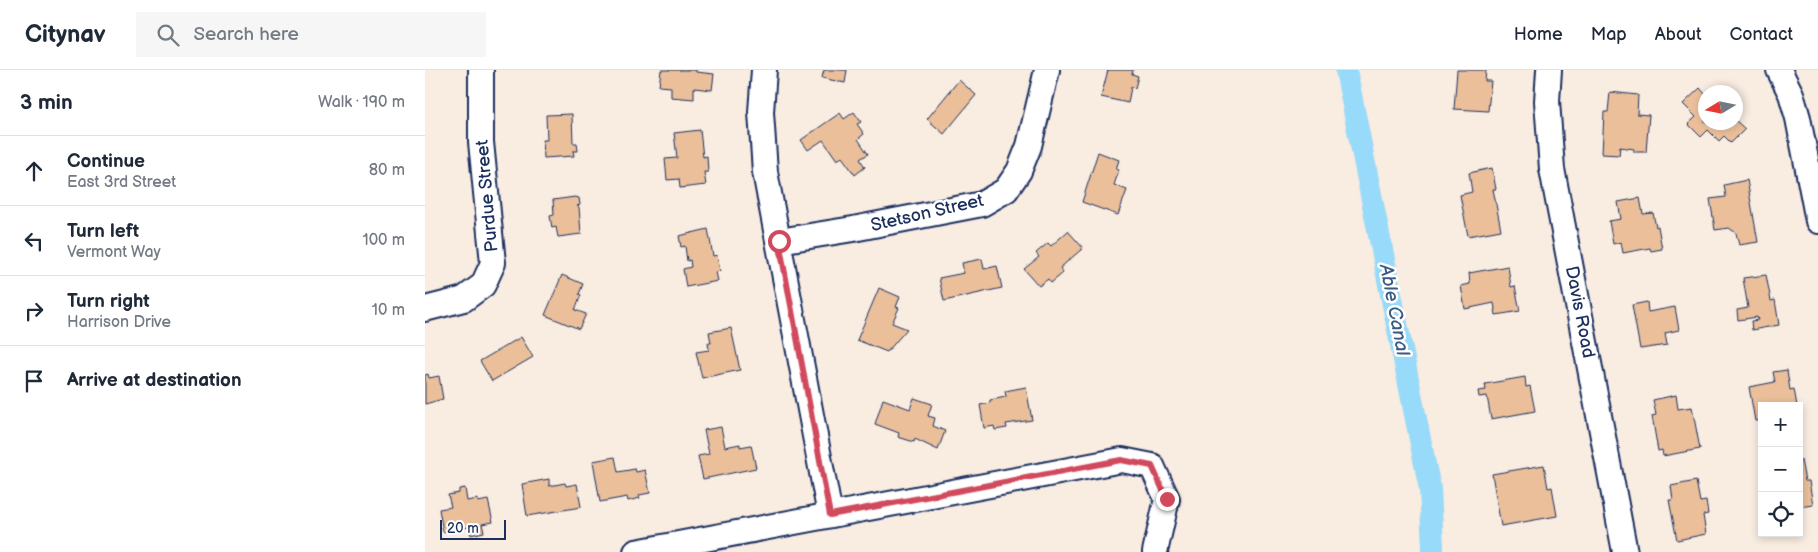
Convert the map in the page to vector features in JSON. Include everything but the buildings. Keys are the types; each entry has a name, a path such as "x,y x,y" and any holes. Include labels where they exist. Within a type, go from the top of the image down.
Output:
{"street":[{"name":"Purdue Street","path":"425,309 464,299 483,285 493,263 481,142 481,70"},
{"path":"764,70 761,112 765,172 830,515"},
{"name":"Stetson Street","path":"779,241 982,204 1006,190 1019,171 1029,146 1047,70"},
{"name":"Davis Road","path":"1549,70 1547,101 1552,169 1625,552"},
{"path":"1779,70 1791,94 1798,118 1818,221"},
{"path":"636,552 1121,460 1152,466 1167,499 1155,552"}],"waterway":[{"name":"Able Canal","path":"1346,70 1430,489 1432,552"}],"route":[{"path":"779,241 830,515 1121,460 1152,466 1167,499"}]}
